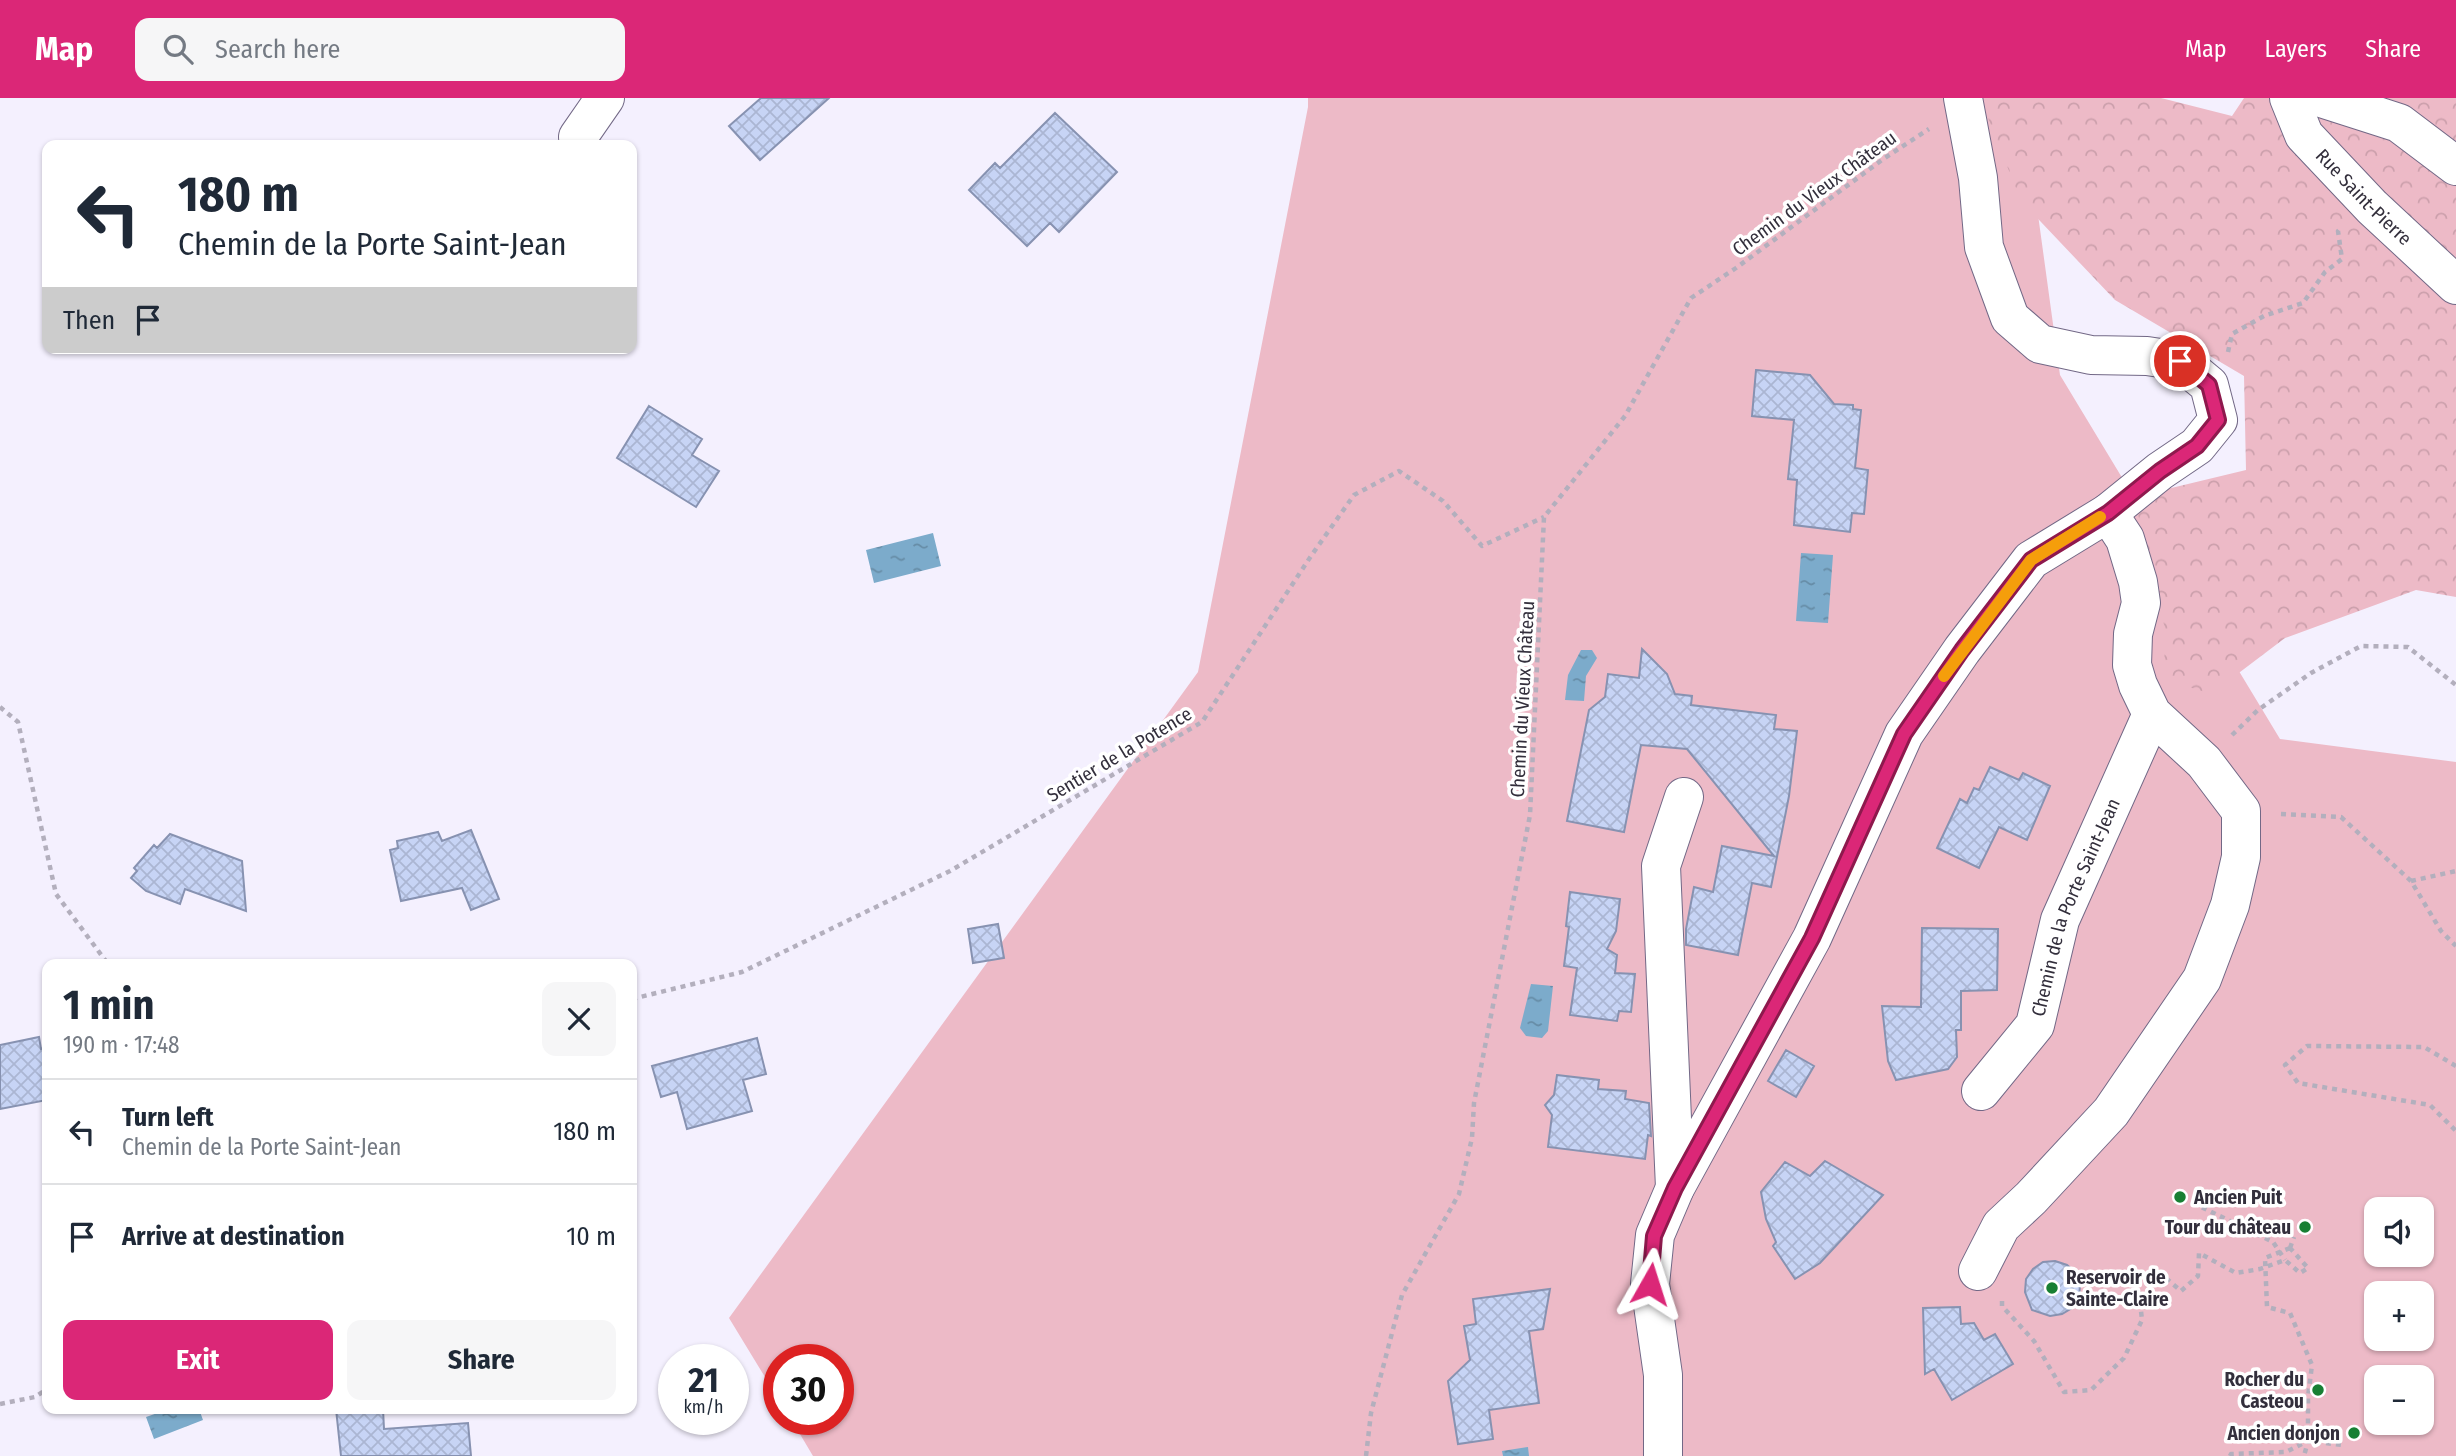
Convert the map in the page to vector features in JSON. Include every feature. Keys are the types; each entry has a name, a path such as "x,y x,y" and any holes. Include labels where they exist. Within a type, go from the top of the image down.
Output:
{"street":[{"path":"578,137 605,98"},
{"name":"Rue Saint-Pierre","path":"2289,98 2304,135 2372,207 2456,285"},
{"path":"2321,98 2399,123 2456,166"},
{"path":"1662,1456 1663,1375 1650,1284 1654,1236 1675,1188 1812,938 1904,734 1962,650 2031,560 2108,513 2160,471 2197,446 2218,420 2209,385 2180,361 2147,356 2091,355 2040,344 2010,318 1984,247 1978,178 1964,102"},
{"path":"1990,1282 2001,1226 2031,1198 2111,1112 2202,979 2230,905 2241,857 2241,810 2204,762 2152,714 2138,685 2132,665 2133,634 2141,603 2138,582 2125,539 2108,513"},
{"name":"Chemin de la Porte Saint-Jean","path":"1981,1091 2035,1025 2060,920 2152,714"},
{"path":"1675,1188 1661,866 1684,797"}],"path":[{"name":"Chemin du Vieux Château","path":"1366,1456 1371,1413 1402,1295 1459,1195 1472,1138 1474,1103 1530,815 1544,517 1625,416 1691,298 1964,102"},
{"path":"2209,385 2224,368 2232,334 2264,316 2303,303 2325,272 2342,259 2338,230 2372,207"},
{"name":"Sentier de la Potence","path":"637,998 742,972 901,895 950,871 1202,722 1354,495 1399,471 1443,501 1482,545 1544,517"},
{"path":"2204,762 2258,710 2311,673 2361,646 2408,647 2456,685"},
{"path":"0,707 18,722 56,894 104,959"},
{"path":"2241,810 2340,817 2411,881 2441,931 2456,946"},
{"path":"2411,881 2456,871"},
{"path":"2456,1066 2424,1047 2333,1046 2307,1046 2285,1065 2298,1083 2430,1105 2456,1131"},
{"path":"2193,1203 2273,1242 2285,1260 2300,1273 2308,1268 2290,1248"},
{"path":"2294,1237 2290,1248 2265,1258 2267,1307 2290,1313 2312,1365 2308,1397 2308,1441 2304,1456"},
{"path":"1990,1282 2003,1306 2034,1341 2064,1392 2091,1390 2124,1357 2142,1320 2138,1284 2155,1269 2182,1291 2198,1276 2199,1253 2236,1273 2260,1269 2285,1260"},
{"path":"0,1404 36,1397 42,1393"},
{"path":"2230,1456 2286,1452 2308,1441 2342,1445"}],"green space":[{"path":"1308,98 2022,98 2060,375 2280,739 2456,762 2456,1456 813,1456 801,1435 854,1435 854,1344 763,1344 763,1374 749,1351 749,1344 745,1344 729,1318 1198,672"},
{"path":"1987,98 2161,98 2232,116 2244,98 2456,98 2456,597 2416,590 2285,638 2211,694 2164,679 2165,629 2134,497 2246,470 2244,376 2115,300 2021,201 1982,103"}],"water":[{"path":"933,533 941,566 874,583 866,550"},
{"path":"1801,553 1833,555 1828,623 1796,621"},
{"path":"1581,650 1592,650 1597,658 1586,676 1584,701 1565,700 1568,675"},
{"path":"1531,984 1553,986 1548,1031 1542,1038 1526,1036 1520,1028"},
{"path":"155,1414 201,1414 203,1420 154,1439 146,1417"},
{"path":"1528,1447 1529,1456 1503,1456 1502,1451"}],"building":[{"path":"761,98 829,98 760,160 729,126"},
{"path":"1055,113 1117,172 1059,232 1050,223 1027,246 969,190 995,163 1000,168"},
{"path":"1756,370 1810,375 1834,404 1853,405 1853,409 1861,410 1855,468 1868,470 1864,514 1852,513 1850,532 1794,525 1797,480 1788,479 1794,420 1752,416"},
{"path":"649,406 702,439 692,455 719,471 696,507 617,458"},
{"path":"1642,649 1667,674 1675,694 1692,696 1691,705 1776,715 1774,729 1797,731 1789,796 1771,887 1752,883 1738,955 1686,945 1686,929 1694,887 1713,892 1722,846 1774,856 1687,749 1641,745 1624,832 1567,821 1589,710 1605,697 1608,674 1639,678"},
{"path":"1990,767 2019,780 2023,773 2050,786 2027,840 1999,827 1979,868 1937,848 1960,799 1967,803 1974,788 1979,790"},
{"path":"471,830 499,899 471,910 462,888 401,901 390,850 398,848 397,841 438,832 442,841"},
{"path":"170,834 242,861 246,911 185,889 180,904 146,891 131,878 137,871 134,868 154,845 157,848"},
{"path":"1570,892 1620,899 1616,931 1607,949 1617,955 1615,973 1635,974 1631,1012 1619,1011 1617,1021 1570,1015 1577,968 1564,966"},
{"path":"998,924 1004,958 973,963 968,929"},
{"path":"1922,928 1998,929 1997,990 1961,991 1961,1030 1956,1030 1957,1057 1948,1069 1896,1080 1888,1061 1882,1006 1921,1007"},
{"path":"39,1037 42,1049 42,1101 0,1109 0,1045"},
{"path":"757,1038 766,1074 743,1080 752,1111 687,1129 677,1092 661,1097 652,1066"},
{"path":"1786,1050 1814,1066 1796,1097 1768,1081"},
{"path":"1557,1075 1599,1080 1598,1089 1626,1091 1625,1099 1649,1103 1651,1136 1648,1135 1645,1159 1548,1147 1552,1115 1545,1105 1554,1095"},
{"path":"1825,1161 1883,1195 1820,1263 1795,1279 1773,1246 1776,1242 1766,1219 1761,1192 1785,1162 1810,1176"},
{"name":"Reservoir de Sainte-Claire","path":"2055,1261 2067,1265 2076,1273 2080,1285 2079,1298 2072,1308 2062,1314 2050,1316 2032,1310 2025,1292 2026,1279 2033,1269 2043,1262"},
{"path":"1550,1289 1543,1329 1529,1331 1539,1403 1489,1410 1493,1439 1458,1444 1448,1381 1470,1360 1464,1326 1476,1324 1473,1299"},
{"path":"1960,1307 1961,1324 1974,1323 1984,1340 1995,1334 2013,1364 1952,1400 1934,1369 1925,1374 1923,1308"},
{"path":"337,1414 383,1414 384,1429 468,1423 471,1456 341,1456"}],"slow traffic":[{"path":"1944,676 2031,560 2100,517"}],"place":[{"name":"Ancien Puit","path":"2180,1197"},
{"name":"Tour du château","path":"2305,1227"},
{"name":"Reservoir de Sainte-Claire","path":"2052,1288"},
{"name":"Rocher du Casteou","path":"2318,1390"},
{"name":"Ancien donjon","path":"2354,1433"}],"route":[{"path":"1650,1284 1654,1236 1675,1188 1812,938 1904,734 1962,650 2031,560 2108,513 2160,471 2197,446 2218,420 2209,385 2180,361"}]}
